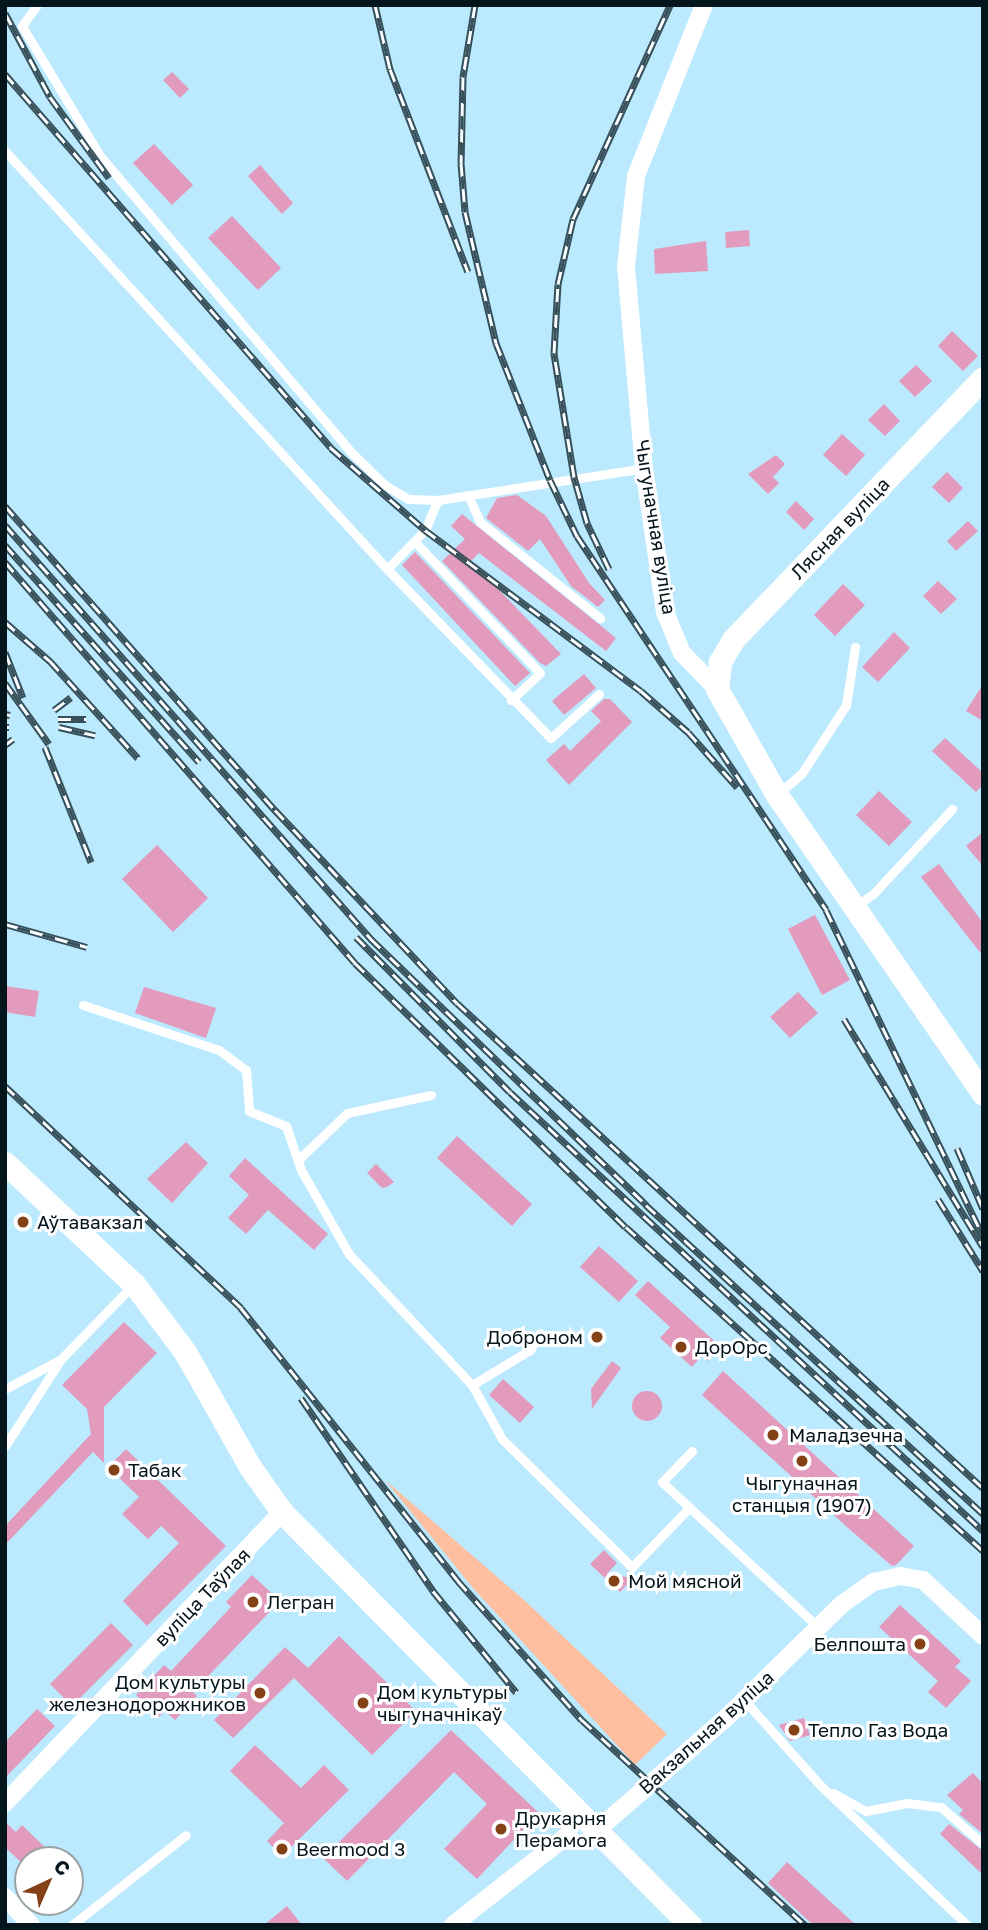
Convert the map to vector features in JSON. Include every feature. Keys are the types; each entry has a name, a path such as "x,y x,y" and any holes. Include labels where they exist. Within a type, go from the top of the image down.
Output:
{"main road":[{"name":"Лясная вуліца","path":"717,689 720,662 733,640 983,378"},
{"name":"Чыгуначная вуліца","path":"717,689 777,795 983,1094"},
{"path":"5,1163 134,1284 184,1352 250,1467 282,1512 690,1925"}],"street":[{"name":"Чыгуначная вуліца","path":"704,5 636,176 626,267 645,468 665,612 682,653 717,689"},
{"name":"вуліца Таўлая","path":"5,1803 282,1512"},
{"name":"Вакзальная вуліца","path":"596,1831 745,1700 818,1627 874,1582 887,1577 911,1576 932,1588 983,1636"},
{"path":"453,1925 569,1834"},
{"path":"5,1897 31,1925"}],"lane":[{"path":"37,5 22,26 100,156 354,455 385,485 408,499 439,500 645,468"},
{"path":"5,151 387,569 511,700 551,738 599,694"},
{"path":"467,495 480,522 600,618"},
{"path":"387,569 414,541 439,500"},
{"path":"414,541 540,673 511,700"},
{"path":"777,795 802,773 846,705 855,647"},
{"path":"854,908 874,893 951,809"},
{"path":"83,1005 219,1050 246,1070 249,1111 286,1126 298,1160 349,1254 472,1385 502,1439 632,1567 690,1507"},
{"path":"298,1160 346,1113 431,1095"},
{"path":"5,1446 61,1359 134,1284"},
{"path":"472,1385 530,1350 540,1333"},
{"path":"5,1389 61,1359"},
{"path":"692,1451 663,1482 818,1627"},
{"path":"745,1700 820,1785 967,1925"},
{"path":"820,1785 866,1811 906,1803 941,1807 983,1844"},
{"path":"571,1806 575,1823 582,1831 606,1854 625,1861"},
{"path":"72,1925 186,1835"}],"shaded area":[{"path":"385,1480 524,1600 667,1734 635,1765 473,1588"}],"building":[{"path":"172,72 189,89 180,98 163,80"},
{"path":"154,144 193,185 172,205 133,163"},
{"path":"260,165 293,203 282,214 248,176"},
{"path":"232,216 281,268 258,290 208,238"},
{"path":"749,230 750,246 726,248 725,232"},
{"path":"706,241 708,271 655,274 654,249"},
{"path":"952,331 978,356 963,371 938,346"},
{"path":"916,365 932,381 915,397 899,381"},
{"path":"884,404 900,421 885,436 868,420"},
{"path":"842,434 865,455 846,476 823,455"},
{"path":"776,455 785,464 773,477 779,483 768,494 748,474"},
{"path":"947,472 963,488 949,503 932,487"},
{"path":"517,495 546,516 589,583 605,600 598,607 571,586 540,539 528,551 486,518 497,498"},
{"path":"796,501 814,519 804,530 786,512"},
{"path":"462,514 616,638 606,651 479,553 471,561 561,654 546,666 540,663 442,561 465,539 451,526"},
{"path":"968,521 978,531 956,551 947,541"},
{"path":"415,552 530,673 515,686 402,565"},
{"path":"938,581 957,599 941,614 923,596"},
{"path":"843,584 865,605 835,636 814,615"},
{"path":"894,632 910,648 878,682 862,667"},
{"path":"584,674 596,688 564,715 552,701"},
{"path":"983,684 983,721 966,711"},
{"path":"604,699 610,699 632,722 569,785 546,760 564,744 570,751 601,721 591,711"},
{"path":"945,738 983,773 983,785 976,792 932,751"},
{"path":"879,791 912,822 889,846 856,815"},
{"path":"983,832 983,866 966,846"},
{"path":"157,845 208,898 173,932 122,879"},
{"path":"939,864 983,923 983,956 921,877"},
{"path":"815,915 850,980 822,995 788,929"},
{"path":"5,986 39,991 35,1017 5,1012"},
{"path":"144,987 216,1008 206,1038 135,1013"},
{"path":"798,992 818,1013 790,1038 770,1017"},
{"path":"457,1136 532,1204 512,1226 437,1158"},
{"path":"186,1142 208,1163 172,1203 147,1179"},
{"path":"245,1158 328,1234 314,1250 268,1210 246,1234 228,1218 249,1195 229,1176"},
{"path":"376,1164 394,1182 387,1187 382,1188 367,1173"},
{"path":"599,1246 638,1281 619,1302 580,1267"},
{"path":"648,1281 721,1347 708,1361 702,1355 692,1367 660,1338 670,1327 635,1295"},
{"path":"124,1322 157,1353 104,1407 104,1463 93,1452 5,1545 5,1526 91,1434 87,1409 62,1385"},
{"path":"612,1361 621,1368 592,1409 591,1389"},
{"path":"723,1371 914,1546 896,1565 892,1566 847,1527 702,1395"},
{"path":"503,1379 534,1407 520,1423 489,1395"},
{"path":"647,1391 658,1395 662,1406 658,1417 647,1421 636,1417 632,1406 636,1395"},
{"path":"126,1449 226,1546 147,1626 123,1601 179,1543 161,1526 148,1539 122,1514 139,1497 108,1467"},
{"path":"604,1550 617,1563 607,1574 633,1578 620,1592 590,1564"},
{"path":"252,1575 280,1601 193,1692 197,1696 175,1720 165,1711 159,1717 136,1695 164,1665 171,1671 231,1607 226,1602"},
{"name":"Белпошта","path":"900,1605 961,1661 955,1667 971,1681 946,1708 928,1692 938,1681 879,1627"},
{"path":"111,1623 133,1645 72,1706 50,1684"},
{"name":"Дом культуры чыгуначнікаў","path":"339,1636 416,1711 372,1755 294,1678 233,1738 214,1720 285,1647 308,1668"},
{"path":"37,1709 55,1726 5,1778 5,1742"},
{"name":"Тепло Газ Вода","path":"804,1718 810,1735 790,1741 779,1725"},
{"path":"451,1730 539,1813 477,1879 444,1849 487,1804 454,1772 347,1881 323,1858"},
{"path":"255,1745 301,1788 324,1765 349,1790 282,1856 267,1841 284,1823 230,1771"},
{"path":"973,1773 983,1784 983,1834 959,1814 963,1810 947,1795"},
{"path":"5,1822 16,1832 22,1825 44,1846 14,1846 14,1856 5,1847"},
{"path":"949,1824 983,1851 983,1875 940,1834"},
{"path":"787,1862 856,1925 813,1925 768,1883"},
{"path":"287,1906 302,1925 264,1925"}],"railway":[{"path":"375,5 390,69 468,272"},
{"path":"475,5 463,77 461,163 465,212 496,343 550,480 577,536 826,910 983,1236"},
{"path":"609,569 587,523 574,477 554,353 558,284 573,219 670,5"},
{"path":"5,13 50,97 109,178"},
{"path":"5,74 331,448 425,530 641,691 688,732 737,787"},
{"path":"5,506 275,810 457,1003 983,1488"},
{"path":"5,525 371,939 646,1205 983,1514"},
{"path":"5,545 199,762"},
{"path":"5,562 355,963 626,1227 983,1551"},
{"path":"5,622 50,661 138,758"},
{"path":"5,652 23,698"},
{"path":"5,683 49,744"},
{"path":"54,710 71,697"},
{"path":"5,714 10,715"},
{"path":"58,719 86,719"},
{"path":"59,727 95,735"},
{"path":"5,745 13,739"},
{"path":"45,747 91,862"},
{"path":"5,924 87,947"},
{"path":"356,937 510,1092 983,1531"},
{"path":"844,1019 983,1247"},
{"path":"5,1086 241,1308 458,1581 582,1720 805,1925"},
{"path":"957,1148 983,1209"},
{"path":"938,1199 983,1271"},
{"path":"301,1398 433,1591 516,1692"}],"place":[{"name":"Аўтавакзал","path":"23,1222"},
{"name":"Доброном","path":"597,1337"},
{"name":"ДорОрс","path":"681,1347"},
{"name":"Маладзечна","path":"773,1435"},
{"name":"Чыгуначная станцыя (1907)","path":"802,1461"},
{"name":"Табак","path":"114,1470"},
{"name":"Мой мясной","path":"614,1581"},
{"name":"Легран","path":"253,1602"},
{"name":"Белпошта","path":"920,1644"},
{"name":"Дом культуры железнодорожников","path":"260,1693"},
{"name":"Дом культуры чыгуначнікаў","path":"363,1703"},
{"name":"Тепло Газ Вода","path":"794,1730"},
{"name":"Друкарня Перамога","path":"501,1829"},
{"name":"Beermood 3","path":"282,1849"}]}
